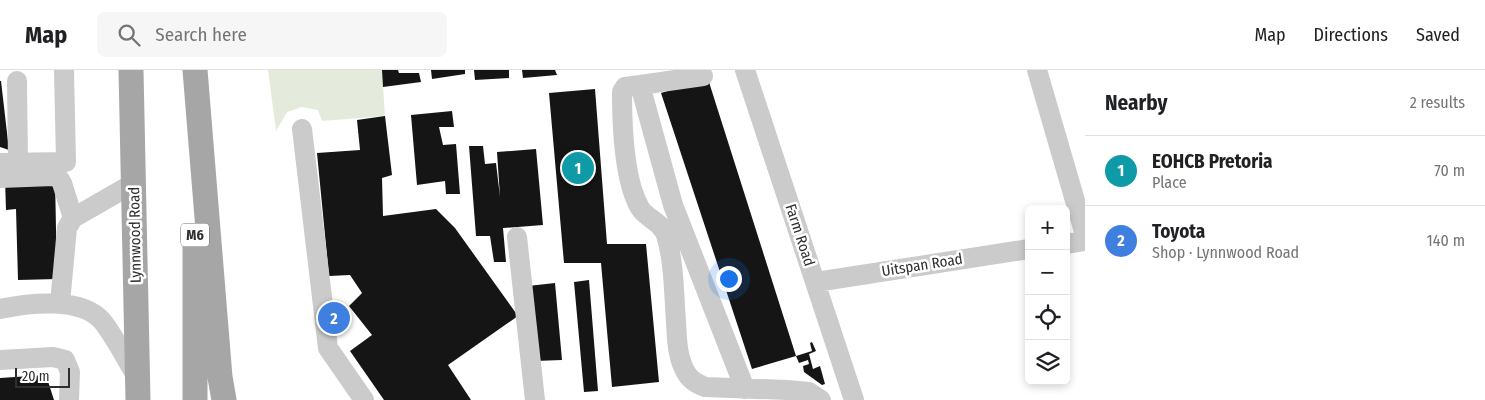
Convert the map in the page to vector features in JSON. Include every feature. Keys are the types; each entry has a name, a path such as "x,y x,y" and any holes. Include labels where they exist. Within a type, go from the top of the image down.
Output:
{"main road":[{"name":"Lynnwood Road","path":"131,70 138,389"},
{"name":"M6","path":"195,70 195,400"},
{"path":"195,70 220,376 224,400"}],"street":[{"path":"17,81 9,163 66,162 64,70"},
{"name":"Farm Road","path":"745,70 854,400"},
{"path":"1037,70 1085,235"},
{"path":"703,76 625,87 622,90 625,148 636,199 648,217 671,224 745,389"},
{"path":"640,85 673,205 671,224 666,232 678,346 684,369 688,376 696,383 705,387 809,392 820,400"},
{"path":"302,129 328,348 364,400"},
{"path":"0,178 58,177 62,183 73,218"},
{"path":"60,303 65,233 73,218 134,183"},
{"path":"517,237 535,400"},
{"path":"1070,243 1085,241"},
{"name":"Uitspan Road","path":"816,282 1025,250"},
{"path":"0,308 32,302 60,303 86,310 102,320 138,389"},
{"path":"0,360 54,357 65,360 70,372 69,400"}],"green space":[{"path":"268,70 382,70 385,116 322,121 318,110 302,107 287,112 276,131"}],"building":[{"path":"382,70 398,70 399,73 419,73 421,82 383,87"},
{"path":"431,70 465,70 465,74 432,79"},
{"path":"474,70 509,70 509,78 475,80"},
{"path":"522,70 555,70 557,75 523,78"},
{"path":"708,79 796,356 752,369 661,93"},
{"path":"1,81 9,150 0,147"},
{"path":"595,89 607,244 646,244 659,382 612,387 601,263 564,263 549,93"},
{"path":"452,111 454,127 439,127 443,145 456,144 460,194 446,194 445,181 417,185 411,115"},
{"path":"385,116 392,175 382,178 383,216 436,209 455,228 518,316 448,365 471,400 384,400 350,351 372,335 349,306 362,293 350,275 329,276 317,153 360,150 357,120"},
{"path":"469,146 483,146 485,164 496,163 500,197 497,152 536,149 543,225 503,228 506,262 494,262 490,236 476,236"},
{"path":"55,178 57,279 18,280 16,209 6,210 5,179"},
{"path":"589,280 598,391 584,392 574,282"},
{"path":"555,283 562,360 535,361 528,286"},
{"path":"812,342 816,351 809,354 813,369 820,366 825,384 822,385 804,372 803,366 809,364 808,360 799,363 796,356 812,351 810,343"},
{"path":"46,375 54,400 0,400 0,378"}],"place":[{"name":"EOHCB Pretoria","path":"578,168"},
{"name":"Toyota","path":"334,318"}]}
